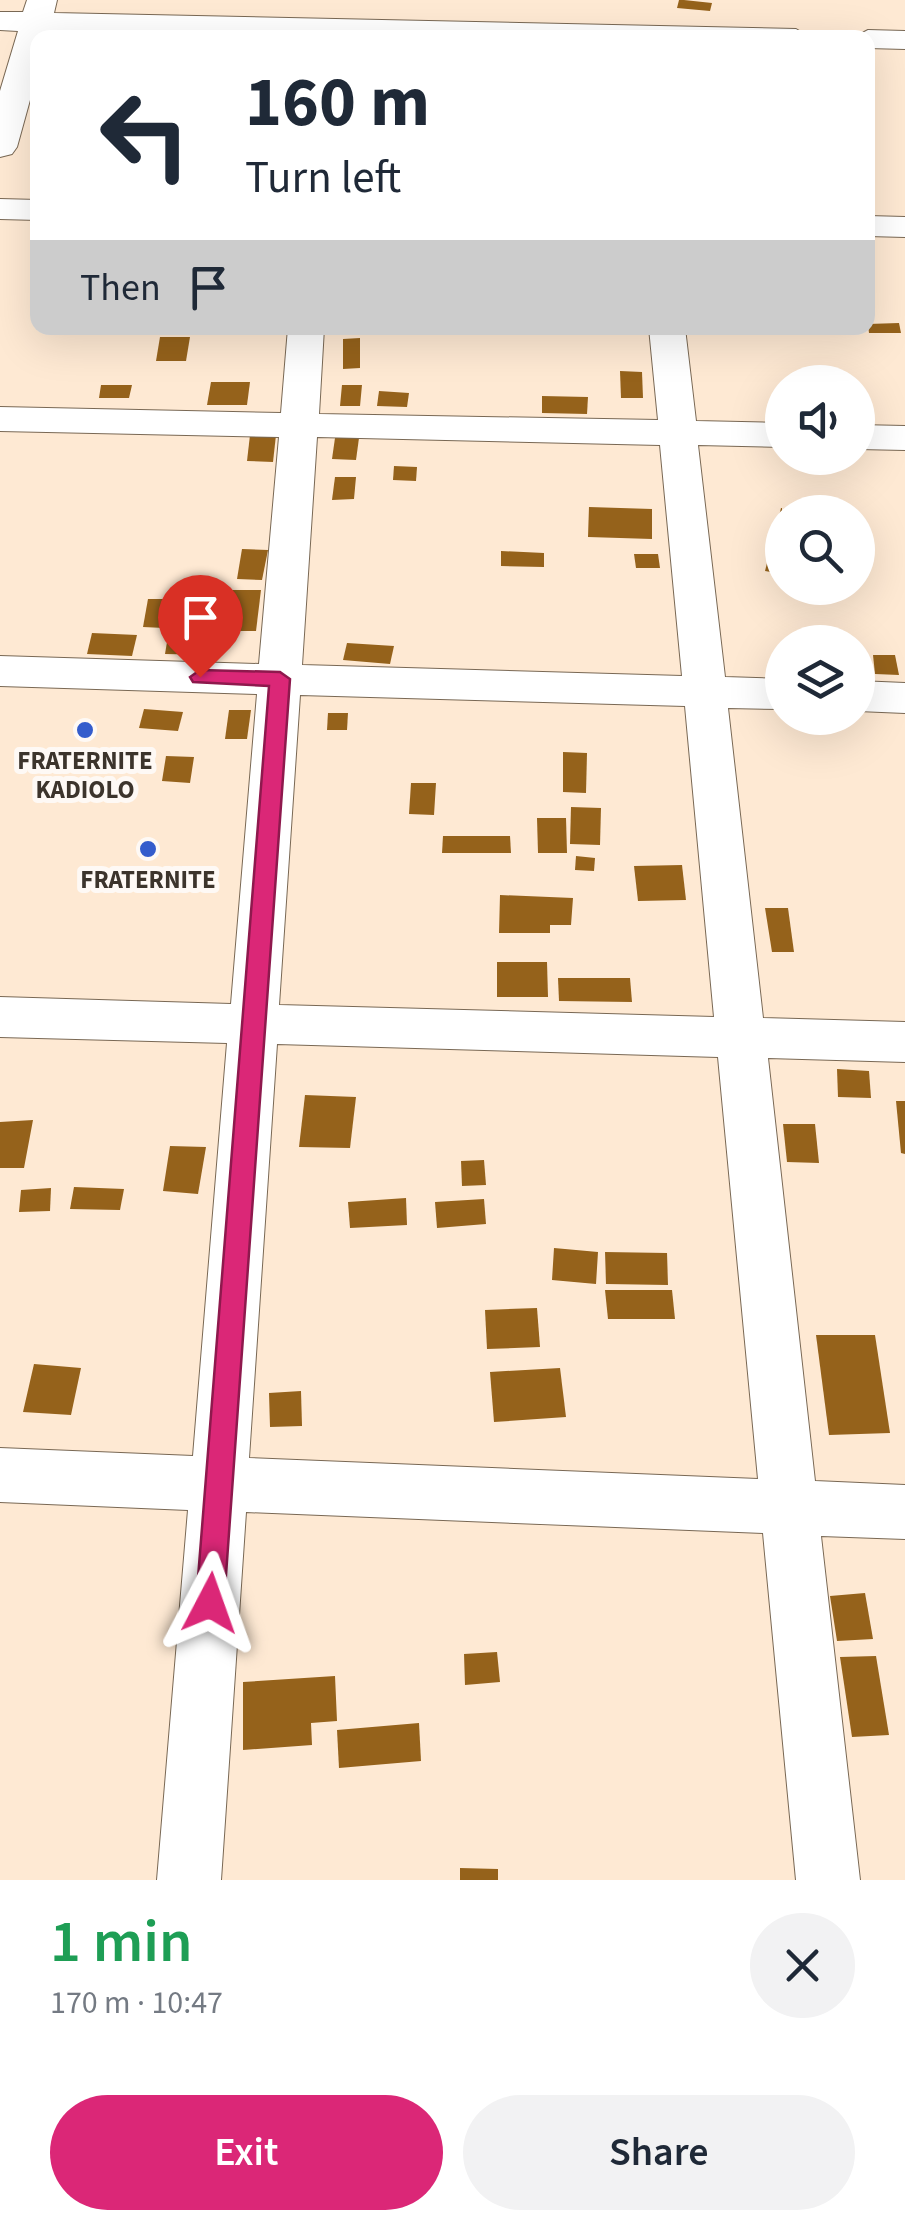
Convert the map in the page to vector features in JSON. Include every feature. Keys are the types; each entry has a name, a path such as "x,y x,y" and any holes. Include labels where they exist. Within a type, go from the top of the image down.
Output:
{"street":[{"path":"634,0 636,30"},
{"path":"0,21 39,11 505,30"},
{"path":"875,39 905,40"},
{"path":"0,148 30,43"},
{"path":"0,209 30,210"},
{"path":"875,226 905,227"},
{"path":"190,1880 305,335"},
{"path":"669,335 828,1880"},
{"path":"0,419 765,435"},
{"path":"875,437 905,438"},
{"path":"0,671 765,694"},
{"path":"875,697 905,698"},
{"path":"0,1017 905,1042"},
{"path":"0,1476 905,1512"}],"building":[{"path":"679,0 712,3 710,11 677,8"},
{"path":"899,323 901,333 875,333 875,324"},
{"path":"160,337 190,337 186,361 156,361"},
{"path":"360,338 360,368 343,369 343,339"},
{"path":"620,371 642,372 643,398 621,398"},
{"path":"211,382 250,382 247,405 207,405"},
{"path":"101,385 132,385 129,398 99,398"},
{"path":"342,385 362,385 360,406 340,406"},
{"path":"379,391 409,393 407,407 377,406"},
{"path":"542,396 588,397 587,414 542,413"},
{"path":"250,435 276,435 273,462 247,461"},
{"path":"335,438 359,438 356,460 332,459"},
{"path":"394,466 417,467 416,481 393,480"},
{"path":"335,477 356,477 354,499 332,500"},
{"path":"589,507 652,509 652,539 588,537"},
{"path":"242,549 268,550 262,580 237,579"},
{"path":"501,551 544,553 544,567 501,566"},
{"path":"634,554 658,554 660,568 636,568"},
{"path":"222,590 261,590 256,631 216,631"},
{"path":"148,599 169,599 164,628 143,627"},
{"path":"92,633 137,635 132,656 87,654"},
{"path":"167,642 214,642 212,655 165,654"},
{"path":"347,643 394,646 390,664 343,660"},
{"path":"875,655 895,655 899,675 875,674"},
{"path":"144,709 183,712 178,731 139,728"},
{"path":"229,710 251,710 247,739 225,739"},
{"path":"328,713 348,713 347,730 327,730"},
{"path":"563,752 587,753 586,793 563,792"},
{"path":"166,756 194,757 190,783 162,781"},
{"path":"411,783 436,783 434,815 409,814"},
{"path":"571,807 601,808 600,845 570,844"},
{"path":"537,818 566,818 567,853 538,853"},
{"path":"443,836 510,836 511,853 442,853"},
{"path":"576,856 595,858 594,871 575,870"},
{"path":"682,865 686,900 638,901 634,866"},
{"path":"500,895 573,898 571,925 550,925 550,933 499,933"},
{"path":"765,908 788,908 794,952 772,952"},
{"path":"497,962 547,962 548,997 497,997"},
{"path":"558,978 630,978 632,1002 559,1001"},
{"path":"837,1069 869,1071 871,1098 838,1097"},
{"path":"305,1095 356,1097 350,1148 299,1147"},
{"path":"896,1101 905,1101 905,1154 901,1153"},
{"path":"33,1120 24,1168 0,1168 0,1122"},
{"path":"783,1124 815,1124 819,1163 787,1162"},
{"path":"170,1146 206,1147 198,1194 163,1191"},
{"path":"484,1160 486,1185 462,1186 461,1161"},
{"path":"74,1187 124,1189 120,1210 70,1209"},
{"path":"51,1188 50,1211 19,1212 21,1190"},
{"path":"406,1198 407,1225 350,1228 348,1202"},
{"path":"484,1199 486,1224 437,1228 435,1202"},
{"path":"554,1248 598,1252 596,1284 552,1280"},
{"path":"605,1252 667,1253 668,1285 606,1284"},
{"path":"605,1290 672,1290 675,1319 608,1319"},
{"path":"537,1308 540,1347 487,1349 485,1310"},
{"path":"816,1335 875,1335 890,1433 829,1435"},
{"path":"34,1364 81,1368 71,1415 23,1412"},
{"path":"560,1368 566,1417 494,1422 490,1372"},
{"path":"301,1391 302,1426 270,1427 269,1393"},
{"path":"865,1593 873,1639 837,1641 830,1596"},
{"path":"497,1652 500,1682 465,1685 464,1654"},
{"path":"876,1656 889,1735 852,1737 840,1657"},
{"path":"335,1676 337,1721 311,1723 312,1745 243,1750 243,1682"},
{"path":"419,1723 421,1761 339,1768 337,1730"},
{"path":"460,1868 498,1869 498,1880 460,1880"}],"place":[{"name":"FRATERNITE KADIOLO","path":"85,730"},
{"name":"FRATERNITE","path":"148,849"}],"route":[{"path":"200,677 280,679 210,1603"}]}
